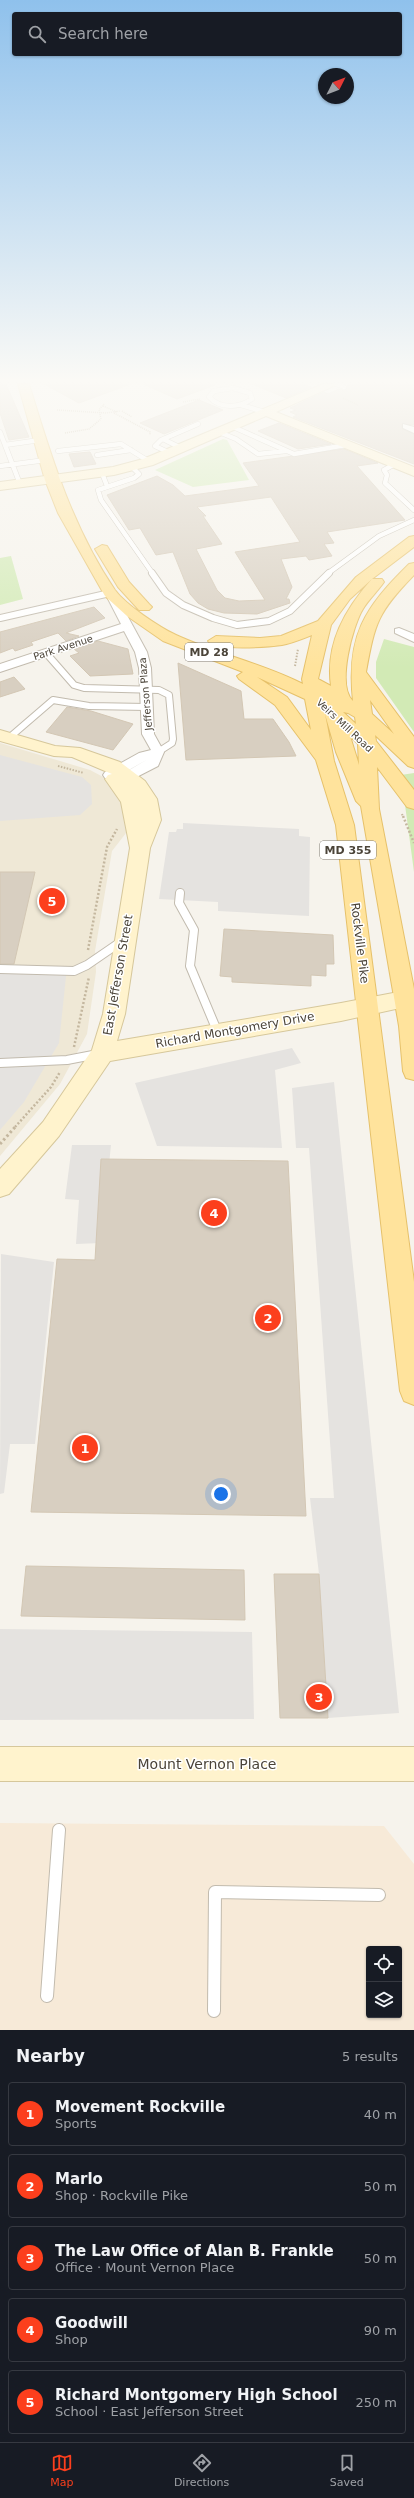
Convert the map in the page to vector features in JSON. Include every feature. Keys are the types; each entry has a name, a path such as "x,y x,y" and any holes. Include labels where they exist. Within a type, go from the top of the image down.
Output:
{"main road":[{"path":"67,479 69,484"},
{"name":"MD 28","path":"52,480 65,513 110,593"},
{"name":"MD 28","path":"82,514 123,584 145,608 187,630 310,679"},
{"path":"370,809 359,789 348,760 339,708 338,680 340,657 349,620 356,607 413,541"},
{"name":"Rockville Pike","path":"413,541 361,580 323,624 310,679 315,697 325,761 345,825 414,1391"},
{"name":"MD 355","path":"414,567 388,594 374,612 363,643 358,672 366,742 370,809 409,998 414,1070"},
{"name":"Veirs Mill Road","path":"110,593 132,613 169,638 286,682 339,708 363,715 414,762"},
{"path":"216,641 256,644 280,642 301,635 323,624"},
{"path":"169,638 264,687 281,701 295,717 325,761"},
{"path":"358,672 414,750"},
{"path":"310,679 339,708"},
{"name":"Veirs Mill Road","path":"339,708 414,803"}],"street":[{"path":"0,486 52,480 69,484 85,479"},
{"name":"Jefferson Plaza","path":"110,593 141,652 146,690 148,734 158,752"},
{"name":"Park Avenue","path":"0,668 127,626"},
{"path":"399,631 414,639"},
{"path":"5,736 54,758 68,760 120,776 153,763 158,752"},
{"name":"East Jefferson Street","path":"0,1186 51,1129 103,1053 114,1014 140,848 133,823 132,802 120,776"},
{"name":"Richard Montgomery Drive","path":"103,1053 409,998"},
{"name":"Mount Vernon Place","path":"0,1764 414,1764"}],"lane":[{"path":"18,479 20,484"},
{"path":"104,479 107,486"},
{"path":"132,479 98,490 102,500 166,594 207,615 237,625 251,625 269,621 290,611 299,604 320,580 357,551 379,536 414,520"},
{"path":"386,479 385,483 414,510"},
{"path":"0,618 110,593"},
{"path":"46,653 74,685 84,688 159,690 169,695 173,739 172,743 158,752"},
{"path":"5,736 53,700 89,706 147,707"},
{"path":"180,893 179,903 194,930 190,966 218,1033"},
{"path":"0,969 74,971 87,966 126,938"},
{"path":"0,1063 67,1060 103,1053"},
{"path":"47,1996 59,1830"},
{"path":"214,2011 215,1892 379,1895"}],"path":[{"path":"54,758 89,775"},
{"path":"87,954 106,847 118,827"},
{"path":"74,1046 89,974"},
{"path":"0,1144 51,1086 58,1074"}],"shaded area":[{"path":"0,743 90,770 109,780 125,799 127,822 126,833 112,851 95,951 96,972 87,1034 60,1084 0,1156"},
{"path":"0,755 82,777 91,785 92,804 80,815 0,821"},
{"path":"183,823 299,829 299,836 310,837 309,916 218,911 218,902 159,899 169,832 176,832 177,829 183,829"},
{"path":"0,966 67,967 59,1043 24,1102 0,1130"},
{"path":"292,1048 301,1063 275,1070 282,1148 157,1146 135,1083"},
{"path":"334,1082 399,1713 328,1718 319,1574 310,1498 334,1498 309,1148 296,1148 292,1088"},
{"path":"72,1145 111,1145 101,1243 76,1244 79,1200 65,1199"},
{"path":"1,1254 54,1262 35,1444 10,1444 4,1493 0,1494"},
{"path":"0,1629 252,1632 254,1719 0,1720"},
{"path":"0,1823 384,1826 414,1864 414,2030 0,2030"}],"green space":[{"path":"175,479 248,479 249,480 193,487"},
{"path":"11,556 23,599 0,605 0,558"},
{"path":"384,639 414,647 414,732 376,678 376,662"},
{"path":"414,773 414,872 401,775"}],"building":[{"path":"150,479 162,479 173,485 185,496 259,486 254,479 368,479 405,520 327,532 334,543 324,544 332,556 309,560 306,556 281,559 292,587 286,599 289,599 290,603 257,614 224,613 208,609 198,603 190,594 173,552 156,555 140,528 129,530 107,495","holes":["271,497 300,542 235,552 265,600 239,601 225,598 217,590 196,549 222,544 203,516 206,516 197,507"]},
{"path":"94,607 105,618 66,633 79,636 66,641 58,633 31,642 33,645 15,651 13,648 0,653 0,632"},
{"path":"98,641 128,649 133,674 90,676 70,656 79,653 74,649"},
{"path":"178,663 241,691 244,719 273,719 289,742 296,756 186,760"},
{"path":"14,677 25,689 0,697 0,682"},
{"path":"67,707 91,711 133,724 113,750 46,732"},
{"path":"0,872 35,872 14,964 0,964"},
{"path":"224,929 333,935 334,964 326,964 326,976 311,975 311,986 232,982 232,977 220,976"},
{"path":"101,1159 288,1161 306,1516 31,1512 57,1259 95,1260"},
{"path":"26,1566 244,1570 245,1620 21,1616"},
{"path":"274,1574 319,1574 328,1718 280,1718"}],"place":[{"name":"Richard Montgomery High School","path":"52,901"},
{"name":"Goodwill","path":"214,1213"},
{"name":"Marlo","path":"268,1318"},
{"name":"Movement Rockville","path":"85,1448"},
{"name":"The Law Office of Alan B. Frankle","path":"319,1697"}]}
